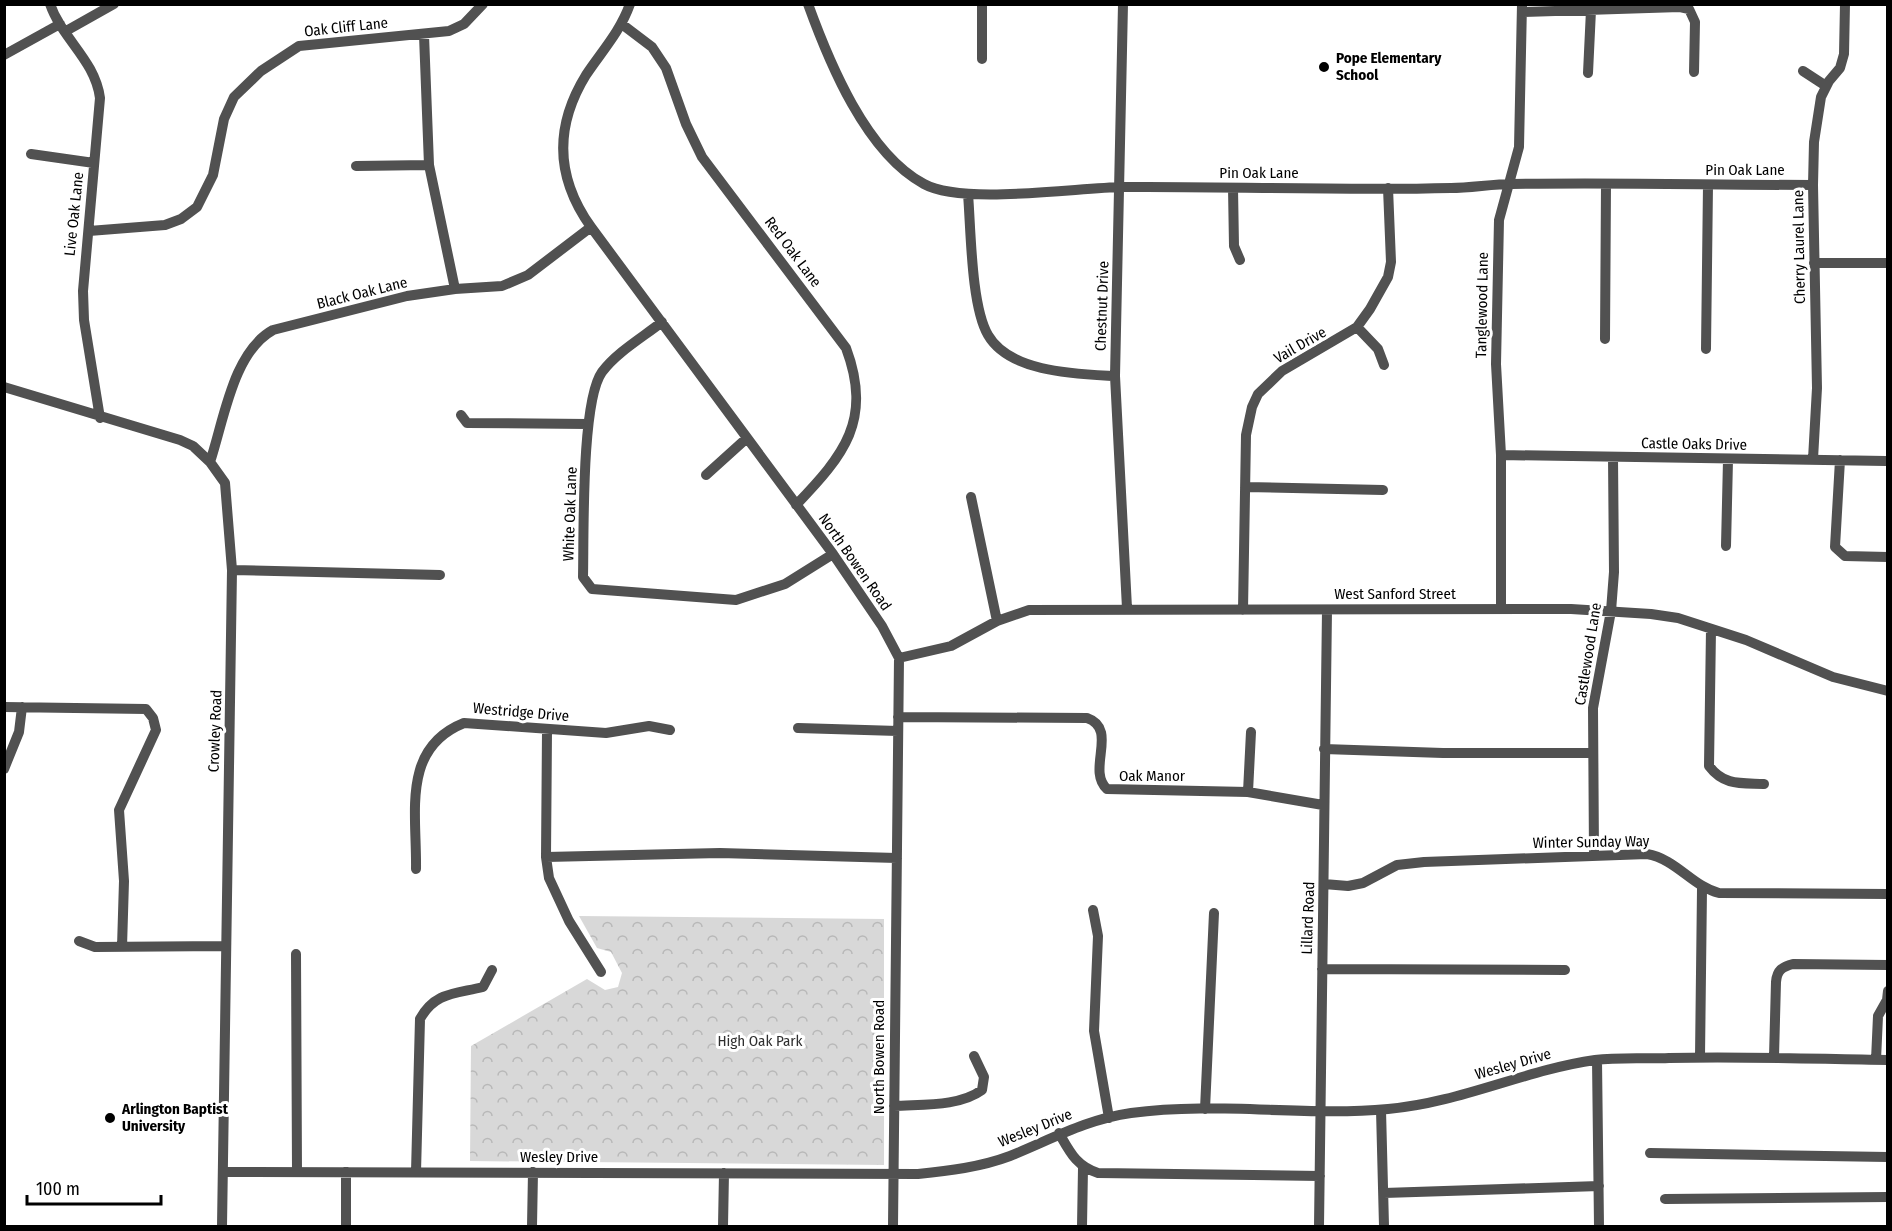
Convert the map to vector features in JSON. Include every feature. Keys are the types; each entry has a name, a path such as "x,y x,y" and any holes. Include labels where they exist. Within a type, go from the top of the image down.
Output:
{"street":[{"name":"Live Oak Lane","path":"50,4 98,82 100,112 84,261 84,320 100,417"},
{"path":"4,55 114,4"},
{"name":"Oak Cliff Lane","path":"89,231 165,225 181,219 197,207 213,175 224,119 234,96 261,70 299,46 449,31 464,24 483,4"},
{"name":"North Bowen Road","path":"630,4 623,25 587,74 566,118 564,167 569,189 591,227 833,554 882,626 899,658 893,1227"},
{"name":"Pin Oak Lane","path":"808,4 827,56 847,97 879,142 922,183 942,191 968,194 1120,187 1452,188 1509,184 1813,185"},
{"path":"982,4 982,59"},
{"name":"Chestnut Drive","path":"1123,4 1115,376 1127,608"},
{"name":"Cherry Laurel Lane","path":"1813,459 1817,388 1813,185 1816,120 1821,97 1826,86 1840,68 1844,54 1845,4"},
{"path":"1522,8 1591,10 1680,7 1689,9 1695,22 1694,72"},
{"name":"Tanglewood Lane","path":"1501,609 1501,455 1496,364 1498,220 1520,147 1522,8"},
{"path":"1588,73 1591,10"},
{"name":"Red Oak Lane","path":"623,25 652,47 662,61 686,124 702,157 846,348 854,368 857,395 854,423 846,446 831,468 796,506"},
{"path":"424,35 429,165 455,289"},
{"path":"1803,71 1826,86"},
{"path":"31,154 94,163"},
{"path":"356,166 429,165"},
{"path":"1605,339 1606,184"},
{"path":"1707,349 1708,185"},
{"path":"1233,188 1234,246 1240,260"},
{"name":"Vail Drive","path":"1243,610 1246,435 1258,394 1282,371 1358,327 1388,277 1391,262 1388,188"},
{"path":"968,194 976,290 980,315 987,335 1005,352 1048,371 1115,376"},
{"name":"Black Oak Lane","path":"210,462 241,364 261,336 273,330 407,296 455,289 502,286 528,275 591,227"},
{"path":"1814,263 1887,264"},
{"name":"White Oak Lane","path":"663,322 615,358 601,374 591,402 588,424 583,577 592,589 736,600 785,584 833,554"},
{"path":"1358,327 1378,349 1384,365"},
{"name":"Crowley Road","path":"4,387 180,440 193,446 210,462 225,483 232,570 222,1227"},
{"path":"461,416 467,423 588,424"},
{"path":"706,475 747,438"},
{"name":"Castle Oaks Drive","path":"1501,455 1886,461"},
{"name":"Castlewood Lane","path":"1594,855 1593,708 1611,611 1614,572 1613,457"},
{"path":"1726,546 1728,460"},
{"path":"1840,460 1835,547 1845,556 1887,557"},
{"path":"1245,487 1383,490"},
{"path":"971,497 997,621"},
{"path":"232,570 440,575"},
{"name":"West Sanford Street","path":"899,658 951,646 997,621 1029,610 1127,608 1611,611 1678,618 1746,640 1833,677 1887,691"},
{"name":"Lillard Road","path":"1319,1227 1327,610"},
{"path":"1711,629 1709,766 1717,777 1726,783 1764,784"},
{"path":"4,706 147,710 156,723 156,730 119,810 124,881 122,947"},
{"path":"4,769 20,732 21,707"},
{"name":"Oak Manor","path":"898,717 1087,718 1094,721 1102,732 1099,777 1107,789 1248,792 1323,805"},
{"name":"Westridge Drive","path":"416,869 417,772 434,740 449,729 464,723 606,733 650,726 670,730"},
{"path":"798,728 898,731"},
{"path":"547,730 546,857 553,891 601,972"},
{"path":"1248,792 1251,732"},
{"path":"1324,749 1443,753 1592,753"},
{"path":"546,857 720,854 897,858"},
{"name":"Winter Sunday Way","path":"1324,884 1363,884 1397,865 1424,862 1647,854 1660,856 1691,877 1702,889"},
{"path":"1700,1058 1702,889 1719,893 1887,894"},
{"path":"1093,910 1098,936 1094,1031 1109,1118"},
{"path":"1205,1109 1214,913"},
{"path":"79,941 95,947 226,946"},
{"path":"296,954 297,1172"},
{"path":"1774,1058 1776,982 1777,972 1783,967 1793,964 1887,965"},
{"path":"1322,969 1565,970"},
{"path":"416,1172 420,1019 427,1005 436,998 483,987 492,970"},
{"path":"1876,1060 1878,1016 1887,1000 1887,990"},
{"path":"894,1106 944,1102 977,1094 982,1090 984,1082 974,1056"},
{"name":"Wesley Drive","path":"223,1172 894,1174 943,1172 1008,1157 1059,1133 1130,1113 1205,1109 1320,1112 1381,1110 1438,1101 1560,1066 1597,1060 1700,1058 1887,1060"},
{"path":"1597,1060 1599,1227"},
{"path":"1381,1110 1384,1227"},
{"path":"1059,1133 1071,1155 1083,1168 1098,1173 1320,1176"},
{"path":"1650,1153 1887,1157"},
{"path":"1082,1227 1083,1168"},
{"path":"346,1172 346,1227"},
{"path":"532,1227 533,1172"},
{"path":"723,1227 724,1173"},
{"path":"1384,1193 1599,1186"},
{"path":"1665,1199 1887,1197"}],"green space":[{"name":"High Oak Park","path":"579,916 884,919 884,1165 470,1161 471,1046 587,979 605,990 618,987 622,973 611,952 597,948"}],"place":[{"name":"Pope Elementary School","path":"1324,67"},
{"name":"Arlington Baptist University","path":"110,1118"}]}
